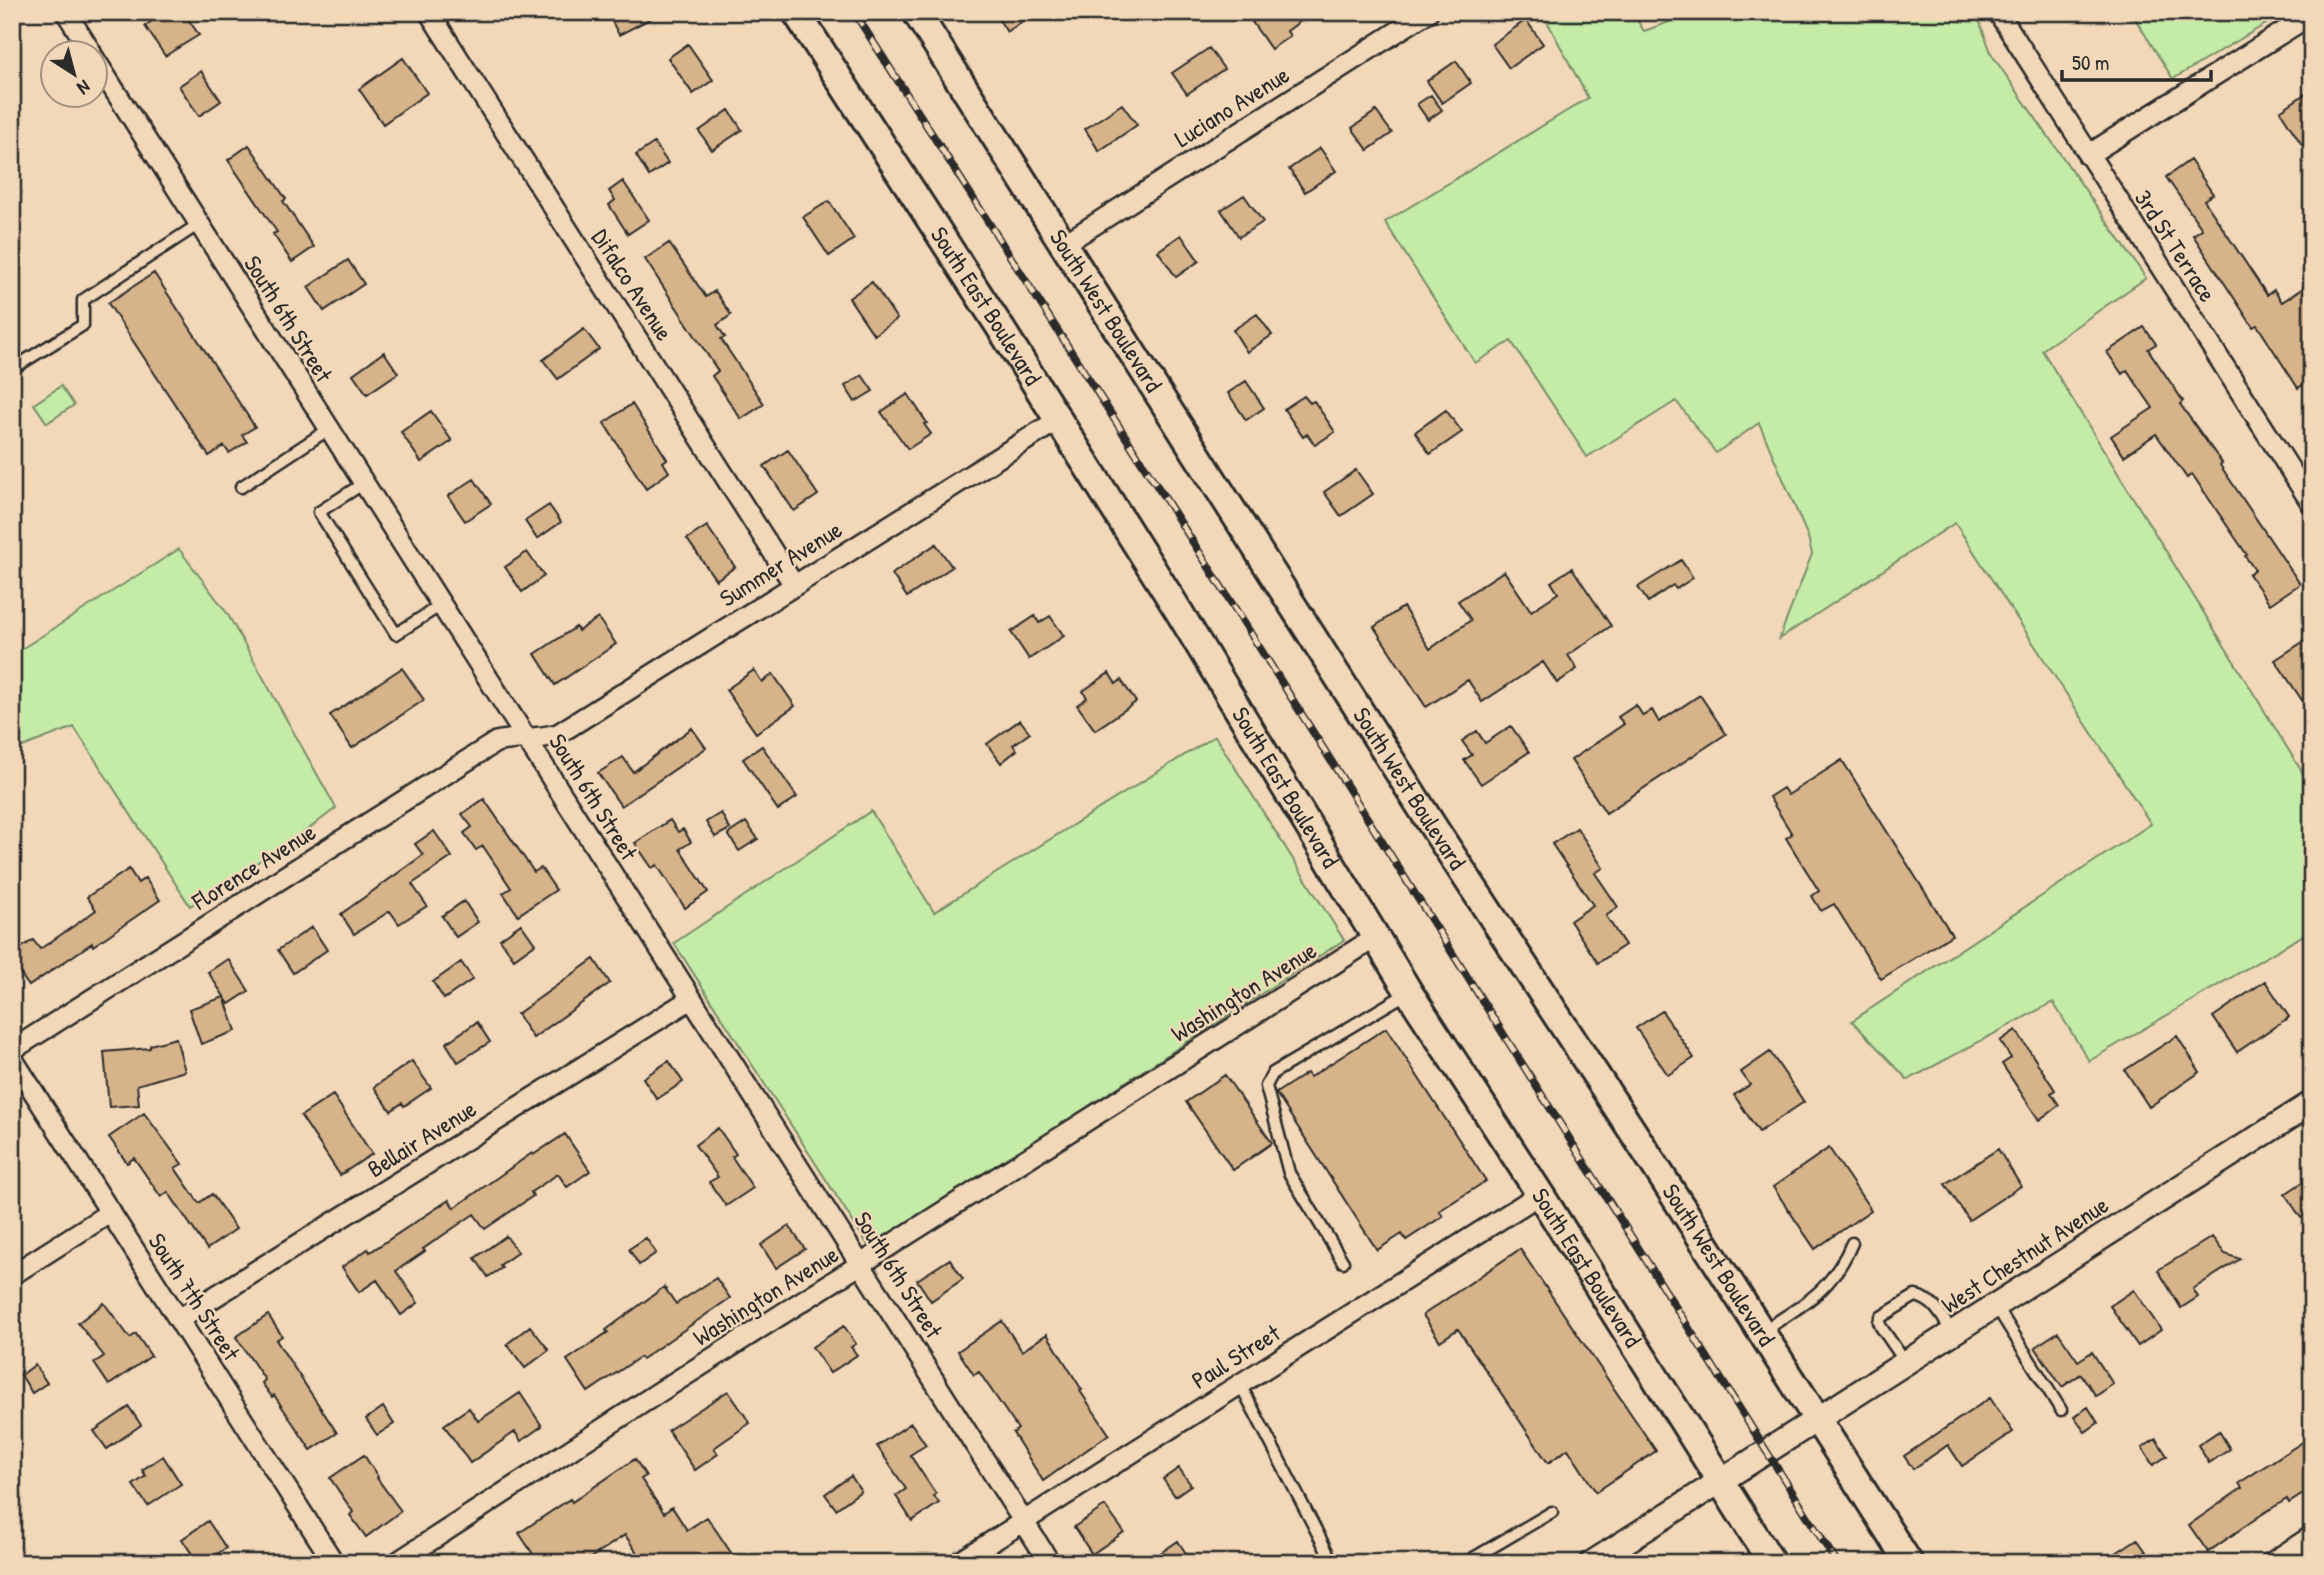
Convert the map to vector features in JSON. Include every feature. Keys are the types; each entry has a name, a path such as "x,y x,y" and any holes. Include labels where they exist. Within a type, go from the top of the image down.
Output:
{"main road":[{"name":"South East Boulevard","path":"796,12 1178,610 1409,992 1540,1194 1772,1563"},
{"name":"South West Boulevard","path":"916,12 1434,828 1909,1563"}],"street":[{"path":"66,12 82,38"},
{"name":"Difalco Avenue","path":"429,12 794,585"},
{"name":"Luciano Avenue","path":"1064,244 1427,12"},
{"name":"3rd St Terrace","path":"1998,12 2312,504"},
{"path":"2088,155 2312,14"},
{"name":"South 6th Street","path":"108,80 691,999 862,1263 1050,1563"},
{"name":"Summer Avenue","path":"527,739 542,739 558,734 1058,420"},
{"name":"Florence Avenue","path":"12,1050 496,742 527,739"},
{"name":"Washington Avenue","path":"396,1563 1376,937"},
{"name":"Bellair Avenue","path":"179,1319 691,999"},
{"name":"South 7th Street","path":"12,1058 334,1563"},
{"name":"West Chestnut Avenue","path":"1592,1563 2312,1102"},
{"name":"Paul Street","path":"958,1563 1540,1194"},
{"path":"12,1275 111,1212"},
{"path":"2271,1563 2312,1536"}],"lane":[{"path":"12,369 83,324 83,300 199,224"},
{"path":"241,487 329,429"},
{"path":"363,483 319,512 396,634 441,605"},
{"path":"1343,1262 1289,1173 1266,1086 1273,1073 1409,992"},
{"path":"1762,1332 1825,1289 1842,1266 1852,1243"},
{"path":"1906,1363 1879,1322 1881,1317 1915,1296 1925,1297 1953,1332"},
{"path":"1996,1305 2061,1410"},
{"path":"1240,1384 1333,1563"},
{"path":"1465,1563 1552,1512"}],"green space":[{"path":"1542,12 1632,12 1644,31 1697,12 1976,12 1992,55 2146,278 2042,350 2312,788 2312,930 2089,1061 2053,1002 1908,1080 1852,1021 2151,824 1955,523 1779,639 1812,554 1808,537 1759,423 1716,453 1676,401 1587,457 1511,341 1475,363 1385,222 1588,98"},
{"path":"2131,12 2272,12 2274,19 2173,79"},
{"path":"61,386 74,405 47,423 34,404"},
{"path":"179,549 227,613 336,808 310,828 190,906 74,727 12,751 12,655"},
{"path":"1215,736 1344,940 870,1248 674,943 871,811 934,912"}],"building":[{"path":"168,12 173,20 184,13 199,35 165,56 145,26"},
{"path":"607,12 663,12 619,35"},
{"path":"994,12 1036,12 1007,32"},
{"path":"1267,12 1313,12 1287,31 1290,36 1271,49 1252,22"},
{"path":"1526,20 1543,44 1509,68 1492,44"},
{"path":"688,44 713,80 693,94 668,58"},
{"path":"1209,48 1224,69 1187,94 1172,73"},
{"path":"403,58 427,93 383,124 359,89"},
{"path":"1456,61 1471,83 1442,103 1427,81"},
{"path":"201,71 221,101 199,116 179,86"},
{"path":"2305,94 2312,105 2312,139 2302,145 2280,111"},
{"path":"1431,95 1442,110 1428,120 1417,104"},
{"path":"1122,104 1137,125 1099,151 1085,129"},
{"path":"729,110 742,130 712,150 699,131"},
{"path":"1376,111 1392,133 1368,150 1352,128"},
{"path":"654,143 668,163 649,176 636,155"},
{"path":"249,145 286,199 283,201 314,247 292,262 273,234 277,232 228,160"},
{"path":"1320,148 1336,171 1305,192 1289,169"},
{"path":"2190,160 2213,194 2204,200 2267,295 2274,290 2282,302 2312,282 2312,379 2298,388 2257,325 2253,327 2193,235 2202,229 2166,177"},
{"path":"623,181 649,220 628,234 609,205 615,200 609,191"},
{"path":"1244,195 1263,222 1239,237 1221,210"},
{"path":"829,201 854,239 829,256 803,217"},
{"path":"1181,235 1199,261 1176,277 1158,251"},
{"path":"669,243 706,297 715,291 731,315 717,325 725,337 721,339 764,404 741,419 712,376 718,371 645,259"},
{"path":"348,260 364,284 324,311 308,287"},
{"path":"154,273 255,427 242,435 247,442 229,453 224,446 209,456 108,303"},
{"path":"872,282 897,319 874,335 849,298"},
{"path":"1257,314 1272,335 1247,352 1233,330"},
{"path":"2144,327 2156,344 2148,349 2183,401 2180,404 2222,463 2220,465 2300,584 2270,604 2249,574 2255,570 2245,556 2247,555 2192,474 2187,478 2156,434 2124,456 2111,436 2153,408 2127,370 2122,374 2107,352"},
{"path":"584,329 599,349 558,379 543,360"},
{"path":"384,352 398,373 367,394 353,374"},
{"path":"862,375 873,391 855,402 845,386"},
{"path":"1246,381 1264,408 1246,420 1228,393"},
{"path":"908,394 931,434 908,449 881,412"},
{"path":"1304,396 1310,403 1314,401 1335,432 1315,445 1307,434 1303,437 1284,409"},
{"path":"632,404 667,459 663,462 669,472 646,489 604,423"},
{"path":"1446,410 1462,432 1430,454 1415,432"},
{"path":"431,411 452,441 421,462 401,432"},
{"path":"788,450 818,495 794,511 764,466"},
{"path":"1356,470 1373,494 1341,516 1324,492"},
{"path":"474,479 491,504 465,521 448,496"},
{"path":"549,505 561,522 537,539 525,521"},
{"path":"707,526 735,567 716,580 687,539"},
{"path":"936,544 952,567 907,597 892,574"},
{"path":"527,552 544,576 522,592 505,567"},
{"path":"1681,560 1693,578 1676,589 1673,585 1648,602 1638,587"},
{"path":"1572,568 1611,626 1568,655 1577,669 1557,683 1543,662 1482,702 1468,680 1426,707 1374,627 1403,607 1430,649 1471,620 1458,601 1504,571 1531,611 1558,593 1551,582"},
{"path":"1035,616 1039,623 1050,616 1064,636 1029,659 1011,632"},
{"path":"598,618 616,644 555,685 535,654 576,627 578,631"},
{"path":"2312,636 2312,715 2275,660"},
{"path":"402,668 424,700 352,748 330,715"},
{"path":"754,670 762,682 773,674 795,706 756,733 726,690"},
{"path":"1109,673 1116,684 1121,680 1136,702 1095,730 1077,705 1087,698 1083,691"},
{"path":"1700,695 1726,734 1606,813 1571,760 1624,724 1618,717 1636,705 1643,716 1652,710 1659,722"},
{"path":"1020,720 1030,733 1013,745 1017,750 1001,763 987,744"},
{"path":"1511,726 1529,752 1481,784 1464,760 1472,755 1462,741 1477,731 1485,743"},
{"path":"692,728 706,748 621,806 598,773 623,757 633,772"},
{"path":"762,746 797,797 778,810 743,759"},
{"path":"1842,760 1952,935 1881,979 1834,904 1821,911 1812,896 1819,891 1786,838 1792,834 1769,797 1783,788 1788,795"},
{"path":"484,799 534,872 541,868 556,890 518,915 503,893 511,888 483,846 476,850 464,833 472,827 462,814"},
{"path":"721,813 730,829 715,837 706,822"},
{"path":"670,820 678,832 683,829 691,842 680,849 708,892 685,908 657,865 652,868 635,843"},
{"path":"746,822 758,839 739,851 728,834"},
{"path":"1577,828 1603,868 1595,873 1618,907 1606,916 1625,945 1598,963 1570,921 1593,905 1552,844"},
{"path":"434,831 452,857 412,884 427,906 399,924 390,911 354,934 341,914 423,855 415,844"},
{"path":"129,869 138,883 145,878 160,900 29,986 12,962 12,954 33,940 40,949 96,910 87,897"},
{"path":"464,901 478,922 456,937 442,916"},
{"path":"521,924 535,944 514,959 500,939"},
{"path":"312,927 327,950 293,973 278,950"},
{"path":"228,959 249,991 229,1004 208,972"},
{"path":"594,959 610,983 533,1038 517,1014"},
{"path":"461,962 473,979 444,999 433,982"},
{"path":"2265,981 2289,1017 2237,1052 2213,1017"},
{"path":"224,997 236,1031 201,1044 189,1009"},
{"path":"1662,1011 1694,1058 1668,1075 1636,1028"},
{"path":"477,1022 490,1042 458,1062 446,1043"},
{"path":"1386,1028 1486,1181 1439,1211 1443,1216 1406,1240 1402,1234 1377,1250 1276,1093 1307,1073 1310,1077"},
{"path":"2016,1030 2055,1090 2051,1093 2059,1105 2039,1120 2002,1064 2011,1058 2000,1041"},
{"path":"2177,1036 2200,1072 2149,1107 2125,1070"},
{"path":"176,1038 185,1071 137,1085 139,1105 109,1107 104,1052 150,1048 150,1045"},
{"path":"1770,1052 1804,1102 1759,1132 1734,1095 1750,1085 1741,1072"},
{"path":"412,1061 431,1088 404,1106 402,1103 391,1111 374,1087"},
{"path":"669,1061 683,1082 657,1099 643,1078"},
{"path":"1225,1075 1272,1143 1233,1170 1186,1102"},
{"path":"333,1095 372,1154 340,1175 301,1116"},
{"path":"144,1113 182,1164 175,1168 199,1203 212,1194 236,1229 207,1249 168,1192 161,1197 134,1158 127,1163 109,1137"},
{"path":"718,1128 736,1154 732,1157 753,1188 726,1206 709,1182 718,1177 695,1145"},
{"path":"565,1134 590,1171 567,1187 558,1174 531,1192 533,1196 485,1229 474,1214 423,1249 425,1251 396,1271 418,1303 401,1315 377,1280 359,1292 342,1267 368,1249 370,1252 449,1200 454,1208 532,1153 533,1155"},
{"path":"1829,1148 1871,1210 1815,1249 1773,1187"},
{"path":"1998,1149 2021,1186 1969,1220 1945,1184"},
{"path":"2312,1176 2312,1211 2301,1218 2285,1194"},
{"path":"789,1226 805,1249 776,1268 761,1245"},
{"path":"506,1236 518,1252 488,1277 475,1258"},
{"path":"2212,1237 2225,1254 2240,1259 2193,1289 2198,1297 2181,1308 2158,1270"},
{"path":"646,1238 656,1253 639,1265 629,1249"},
{"path":"1520,1249 1656,1451 1596,1492 1568,1449 1548,1463 1458,1329 1440,1341 1423,1315"},
{"path":"950,1259 963,1279 931,1301 917,1280"},
{"path":"716,1278 730,1298 642,1359 640,1357 588,1392 567,1360 608,1332 606,1330 664,1287 676,1304"},
{"path":"2134,1290 2161,1330 2138,1346 2110,1306"},
{"path":"104,1303 130,1338 136,1334 151,1356 109,1385 94,1363 104,1356 78,1323"},
{"path":"268,1315 282,1336 276,1340 337,1433 311,1450 274,1395 272,1397 262,1383 265,1380 236,1337"},
{"path":"1002,1321 1022,1351 1047,1334 1109,1434 1043,1481 1013,1433 1018,1429 979,1372 974,1375 958,1351"},
{"path":"530,1326 549,1350 525,1368 507,1344"},
{"path":"844,1326 856,1344 851,1347 857,1355 830,1373 812,1347"},
{"path":"2058,1332 2078,1361 2092,1352 2113,1384 2096,1396 2081,1374 2062,1387 2035,1347"},
{"path":"35,1365 47,1383 32,1393 21,1375"},
{"path":"728,1391 750,1423 714,1448 718,1454 695,1470 668,1430"},
{"path":"520,1393 542,1426 521,1441 515,1432 470,1463 444,1425 469,1408 478,1421"},
{"path":"1990,1398 2013,1432 1962,1466 1948,1445 1913,1469 1904,1456"},
{"path":"129,1407 141,1425 107,1449 94,1431"},
{"path":"383,1407 394,1424 377,1435 366,1419"},
{"path":"2088,1407 2098,1423 2085,1432 2074,1417"},
{"path":"911,1423 926,1445 910,1455 939,1503 912,1521 896,1496 906,1489 877,1446"},
{"path":"2219,1431 2230,1449 2209,1463 2198,1445"},
{"path":"2312,1436 2312,1488 2289,1503 2287,1499 2261,1515 2208,1552 2189,1525 2242,1488 2239,1483"},
{"path":"2156,1439 2167,1456 2153,1465 2142,1448"},
{"path":"364,1455 401,1511 366,1537 350,1515 353,1512 330,1478"},
{"path":"163,1456 181,1484 148,1506 133,1485 146,1476 142,1470"},
{"path":"635,1459 646,1476 641,1479 664,1513 672,1507 687,1530 707,1517 738,1563 644,1563 625,1535 583,1563 539,1563 519,1533 570,1499 572,1502"},
{"path":"1179,1468 1191,1485 1175,1496 1163,1479"},
{"path":"851,1476 861,1491 836,1509 825,1494"},
{"path":"1105,1506 1124,1532 1092,1554 1074,1527"},
{"path":"208,1521 226,1548 204,1563 198,1563 182,1539"},
{"path":"2137,1539 2154,1563 2101,1563"},
{"path":"1178,1541 1192,1563 1146,1563"}],"railway":[{"path":"854,12 1205,561 1837,1563"}]}
